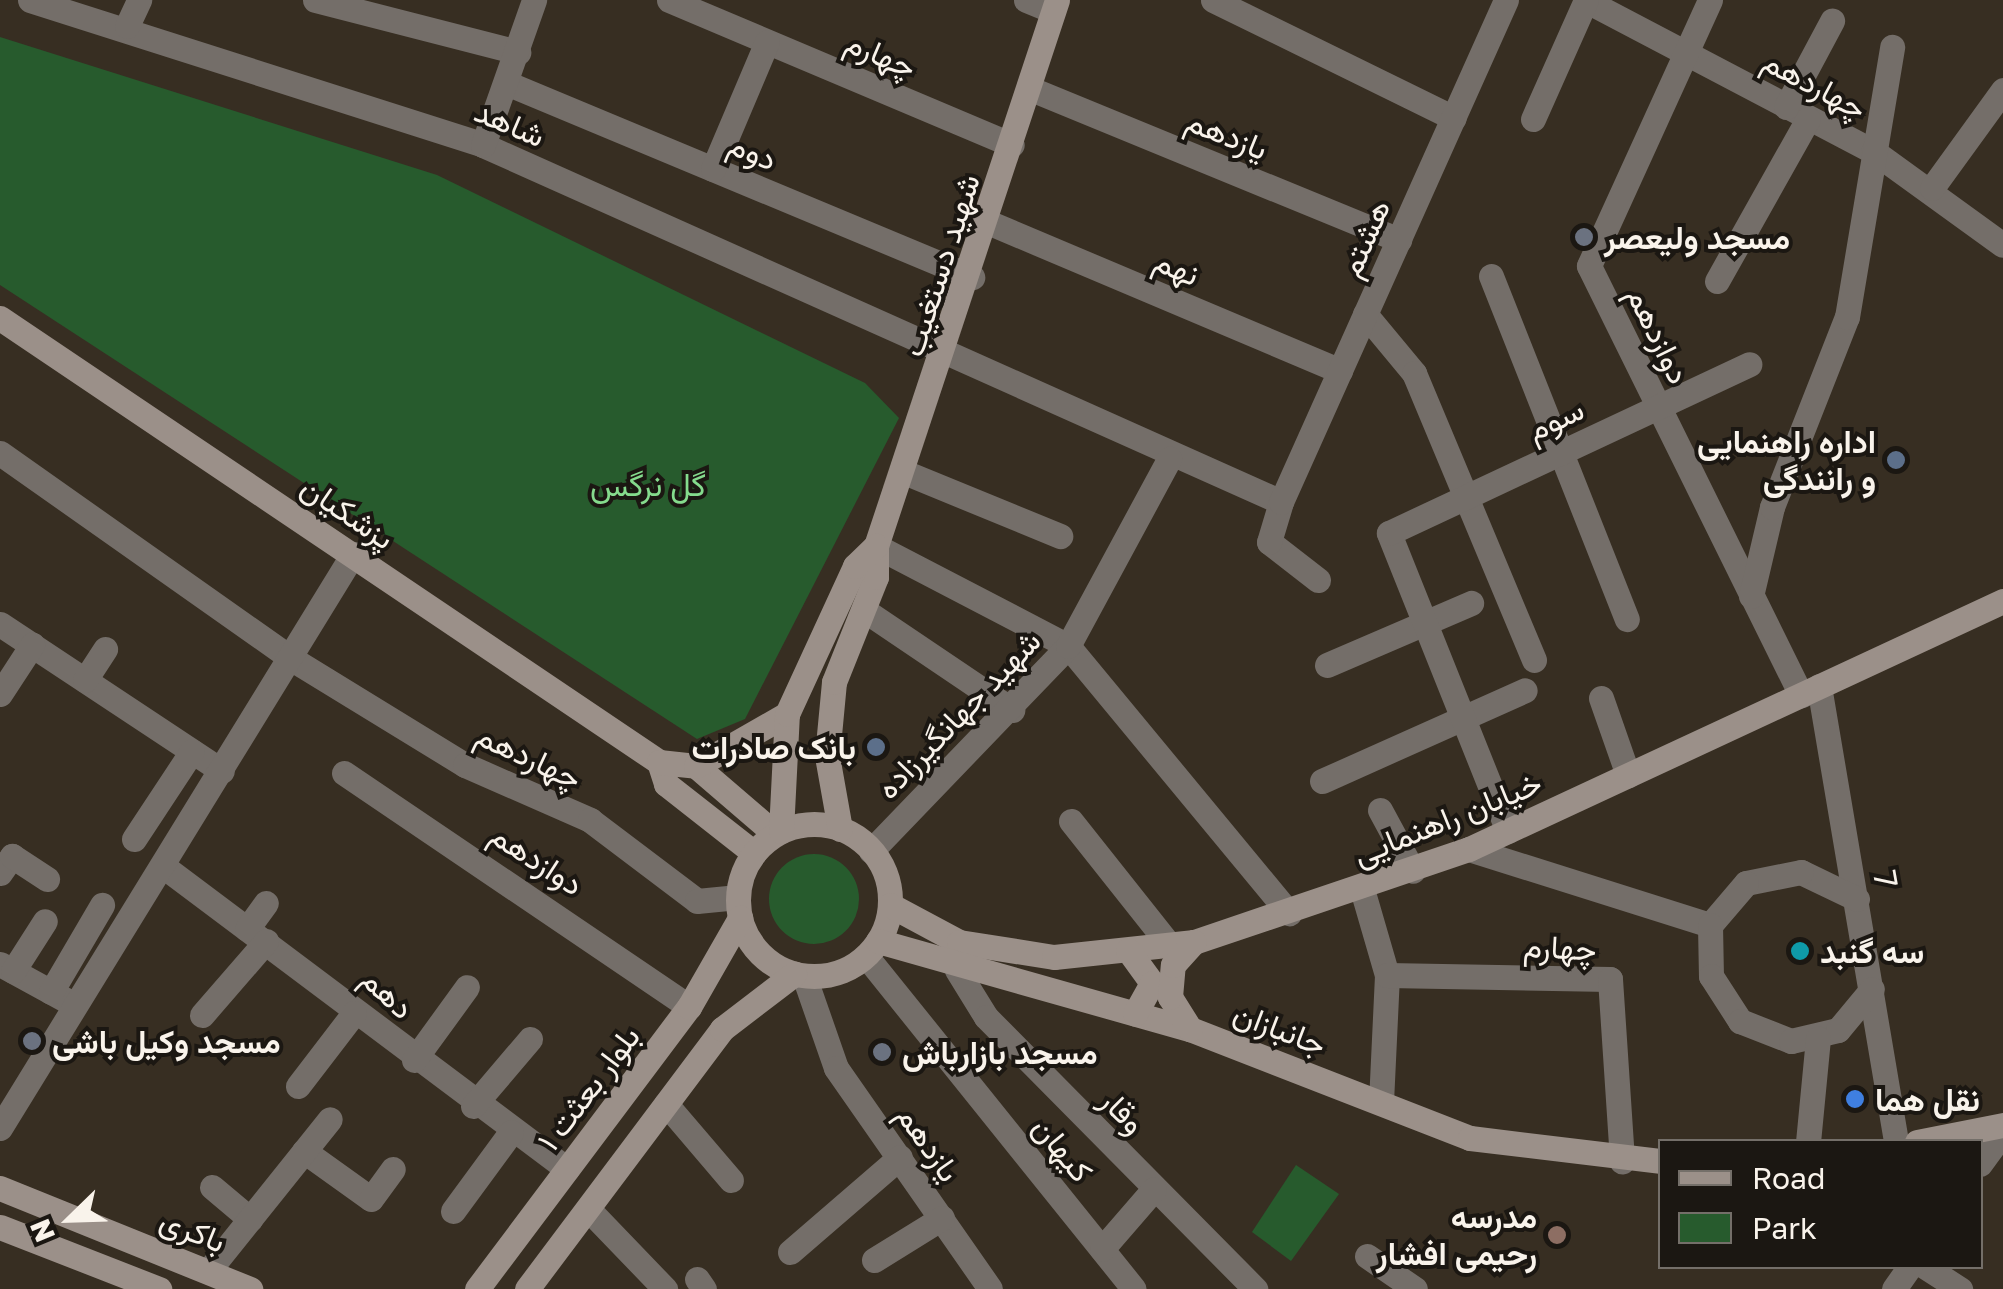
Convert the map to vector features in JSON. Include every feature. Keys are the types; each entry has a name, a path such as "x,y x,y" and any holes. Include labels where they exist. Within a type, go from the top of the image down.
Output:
{"main road":[{"name":"شهید دستغیب","path":"876,546 972,278 1055,6"},
{"name":"پزشکیان","path":"0,318 659,762 696,766"},
{"path":"840,829 828,711 864,610 876,546"},
{"path":"778,833 787,714 855,566 876,546"},
{"name":"خیابان راهنمایی","path":"890,905 960,942 1054,957 1182,944 1289,913 1468,850 2003,602"},
{"path":"778,833 696,766 787,714"},
{"name":"پزشکیان","path":"659,762 666,784 754,853"},
{"path":"840,829 871,851 890,905 872,948 837,973 799,975 760,954 739,908 754,853 778,833 840,829"},
{"name":"بلوار بعثت ۱","path":"477,1289 689,1008 739,908"},
{"path":"1182,944 1174,965 1170,997 1190,1029"},
{"name":"جانبازان","path":"872,948 1190,1029 1381,1100 1470,1138 1622,1162 1658,1161"},
{"path":"1128,950 1152,982 1135,1014"},
{"path":"527,1289 590,1210 722,1029 799,975"},
{"path":"1935,1139 2003,1128"},
{"name":"باکری","path":"0,1188 250,1289"},
{"name":"باکری","path":"0,1227 159,1289"}],"street":[{"name":"شاهد","path":"34,0 127,26 483,144 944,358 1169,459 1280,502"},
{"path":"127,26 139,0"},
{"path":"315,0 518,52"},
{"path":"483,144 509,84 534,0"},
{"name":"چهارم","path":"670,0 1012,144"},
{"path":"1026,0 1055,6"},
{"path":"1214,0 1454,118"},
{"name":"هشتم","path":"1318,580 1268,542 1280,502 1506,0"},
{"path":"1533,119 1586,0"},
{"name":"چهاردهم","path":"1586,0 1873,151 1932,188 2003,245"},
{"name":"دوازدهم","path":"1710,0 1680,50 1589,266 1751,598 1810,691"},
{"path":"1717,281 1797,113 1832,21"},
{"path":"712,169 767,42"},
{"path":"1751,598 1772,507 1847,317 1892,47"},
{"name":"دوم","path":"509,84 972,278"},
{"name":"یازدهم","path":"1031,89 1399,240"},
{"path":"1932,188 2003,90"},
{"name":"نهم","path":"990,223 1340,371"},
{"path":"1491,276 1558,454 1627,619"},
{"path":"1365,314 1414,373 1534,660"},
{"name":"سوم","path":"1425,624 1389,533 1749,364"},
{"name":"چهاردهم","path":"0,453 292,659 464,765 590,820 697,901 739,908"},
{"name":"شهید جهانگیرزاده","path":"871,851 1012,710 1068,646 1169,459"},
{"path":"904,472 1060,536"},
{"path":"876,546 1068,646 1289,913"},
{"path":"0,1128 292,659 353,554"},
{"path":"1327,665 1471,603"},
{"path":"864,610 1012,710"},
{"path":"0,624 222,771"},
{"path":"1425,624 1508,831"},
{"path":"0,694 32,645"},
{"path":"84,680 105,650"},
{"path":"1322,780 1525,690"},
{"name":"7","path":"1810,691 1857,899 1896,1139"},
{"path":"1601,698 1628,775"},
{"path":"134,839 192,751"},
{"name":"دوازدهم","path":"344,773 689,1008"},
{"path":"1380,810 1413,871"},
{"path":"1071,821 1182,944"},
{"path":"1468,850 1710,925"},
{"path":"0,873 12,856 46,879"},
{"name":"دهم","path":"163,866 223,903 256,935 339,991 354,1013 473,1106 567,1169"},
{"path":"1857,899 1801,872 1773,873 1746,883 1710,925 1711,976 1740,1022 1764,1035 1818,1038 1856,1016 1872,989"},
{"path":"1362,889 1387,975 1381,1100"},
{"path":"202,1015 256,935 266,903"},
{"path":"51,992 102,906"},
{"path":"45,921 6,968 77,1005"},
{"name":"کیهان","path":"872,948 1134,1289"},
{"name":"وقار","path":"957,970 986,1018 1255,1289"},
{"name":"یازدهم","path":"799,975 816,1032 990,1289"},
{"name":"چهارم","path":"1387,975 1610,979 1622,1162"},
{"path":"414,1060 467,986"},
{"path":"298,1086 354,1013"},
{"path":"1808,1139 1818,1038"},
{"path":"473,1106 530,1039"},
{"path":"666,1104 731,1180"},
{"path":"210,1270 330,1119"},
{"path":"1983,1159 2003,1128"},
{"path":"453,1211 511,1132"},
{"path":"304,1152 371,1199 393,1170"},
{"path":"790,1252 900,1157"},
{"path":"212,1187 250,1219"},
{"path":"1102,1249 1154,1189"},
{"path":"590,1210 653,1285"},
{"path":"874,1260 942,1218"},
{"path":"1367,1256 1415,1289"},
{"path":"1929,1269 1960,1289"}],"green space":[{"name":"گل نرگس","path":"0,37 437,175 865,383 899,418 745,719 697,739 0,285"},
{"path":"814,854 846,867 859,899 846,931 814,944 782,931 769,899 782,867"},
{"path":"1296,1165 1339,1194 1291,1261 1252,1232"}],"place":[{"name":"مسجد ولیعصر","path":"1584,237"},
{"name":"اداره راهنمایی و رانندگی","path":"1896,460"},
{"name":"بانک صادرات","path":"876,747"},
{"name":"سه گنبد","path":"1800,951"},
{"name":"مسجد وکیل باشی","path":"32,1041"},
{"name":"مسجد بازارباش","path":"882,1052"},
{"name":"نقل هما","path":"1855,1099"},
{"name":"مدرسه رحیمی افشار","path":"1557,1235"}]}
